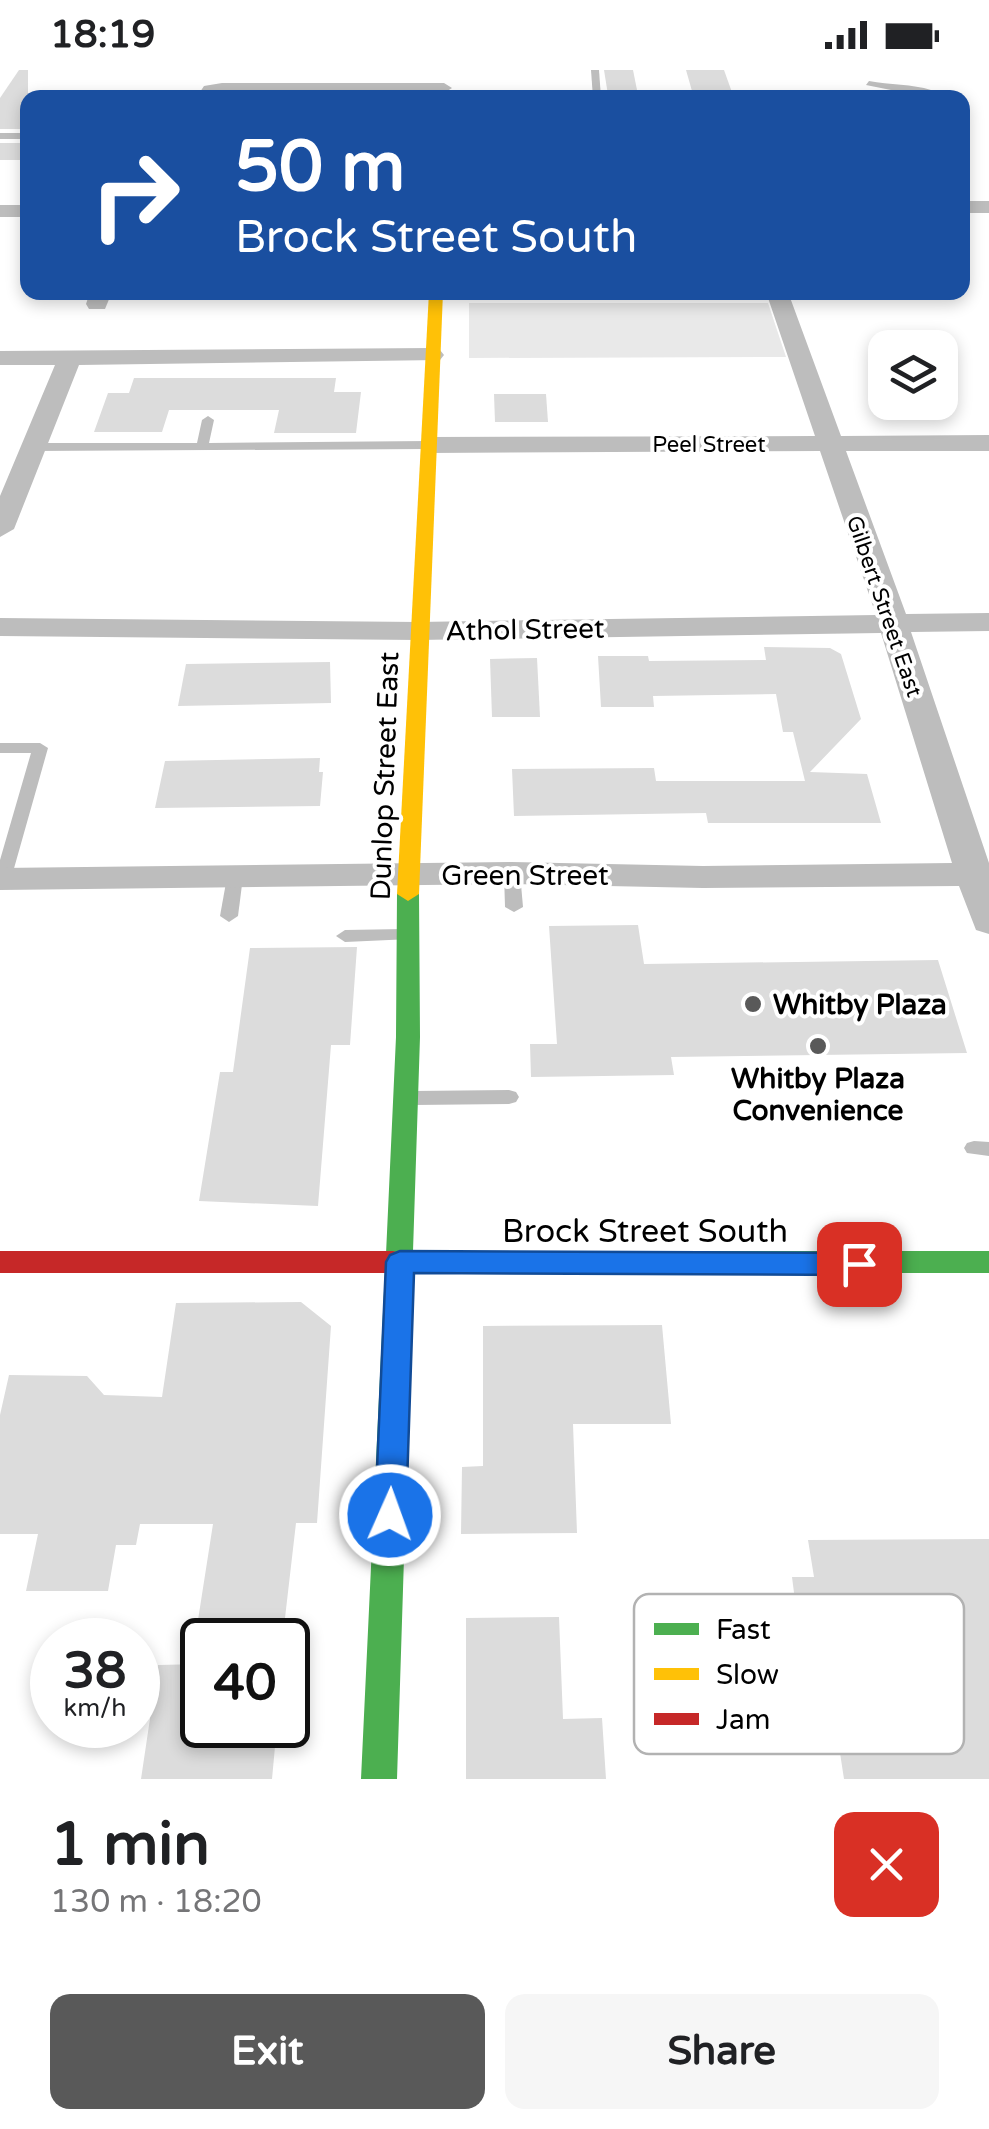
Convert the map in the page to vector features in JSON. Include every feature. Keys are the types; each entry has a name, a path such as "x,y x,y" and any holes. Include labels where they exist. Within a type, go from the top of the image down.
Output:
{"street":[{"path":"210,90 445,85"},
{"name":"Dunlop Street East","path":"379,1779 406,1098 408,876 435,300"},
{"name":"Gilbert Street East","path":"780,300 981,874 989,922"},
{"path":"0,358 432,355"},
{"path":"0,528 70,358"},
{"name":"Peel Street","path":"428,445 989,443"},
{"name":"Athol Street","path":"0,627 418,631 989,622"},
{"name":"Green Street","path":"2,879 408,876 513,890 704,877 981,874"},
{"name":"Brock Street South","path":"0,1262 989,1262"}],"lane":[{"path":"869,83 889,90"},
{"path":"202,446 208,420"},
{"path":"34,446 428,445"},
{"path":"0,748 40,748 2,879"},
{"path":"230,916 235,877"},
{"path":"345,936 409,935"},
{"path":"406,1098 509,1097"}],"shaded area":[{"path":"469,303 768,303 786,357 469,358"}],"building":[{"path":"19,70 28,70 28,90 20,90 20,129 0,129 0,98"},
{"path":"604,70 633,70 637,90 607,90"},
{"path":"686,70 724,70 731,90 692,90"},
{"path":"0,143 20,143 20,160 0,160"},
{"path":"134,378 336,378 334,392 361,392 356,433 274,433 279,410 169,410 162,432 94,432 108,393 129,393"},
{"path":"494,394 546,394 548,422 495,422"},
{"path":"764,647 830,648 841,654 861,719 810,772 867,774 881,823 708,823 706,813 514,816 512,769 654,768 656,781 805,781 793,732 783,732 776,694 653,696 654,707 601,707 598,656 648,656 649,661 766,660"},
{"path":"537,658 540,717 492,717 490,659"},
{"path":"330,662 331,703 178,706 186,664"},
{"path":"320,758 320,806 155,808 165,761"},
{"name":"Whitby Plaza","path":"638,925 644,964 938,960 967,1053 671,1057 674,1075 531,1077 530,1044 557,1044 549,926"},
{"path":"357,947 350,1045 331,1045 318,1206 199,1201 220,1072 233,1072 250,948"},
{"path":"301,1302 331,1326 317,1523 296,1523 285,1618 198,1618 213,1524 140,1524 136,1545 116,1545 108,1591 26,1591 38,1534 0,1534 0,1415 9,1375 87,1376 104,1395 162,1397 176,1303"},
{"path":"662,1325 671,1424 573,1424 577,1533 461,1534 462,1467 483,1466 483,1326"},
{"path":"989,1539 989,1779 844,1779 840,1754 964,1754 964,1594 794,1594 792,1577 814,1577 808,1540"},
{"path":"559,1617 563,1719 602,1718 606,1779 466,1779 466,1618"},
{"path":"180,1664 180,1748 275,1748 272,1779 141,1779 146,1748 160,1748 160,1665"}],"traffic: fast":[{"path":"379,1779 408,1037 408,894"},
{"path":"393,1262 989,1262"}],"traffic: slow":[{"path":"408,894 436,300"}],"traffic: jam":[{"path":"0,1262 393,1262"}],"place":[{"name":"Whitby Plaza","path":"753,1004"},
{"name":"Whitby Plaza Convenience","path":"818,1046"}],"route":[{"path":"390,1515 400,1262 859,1264"}]}
